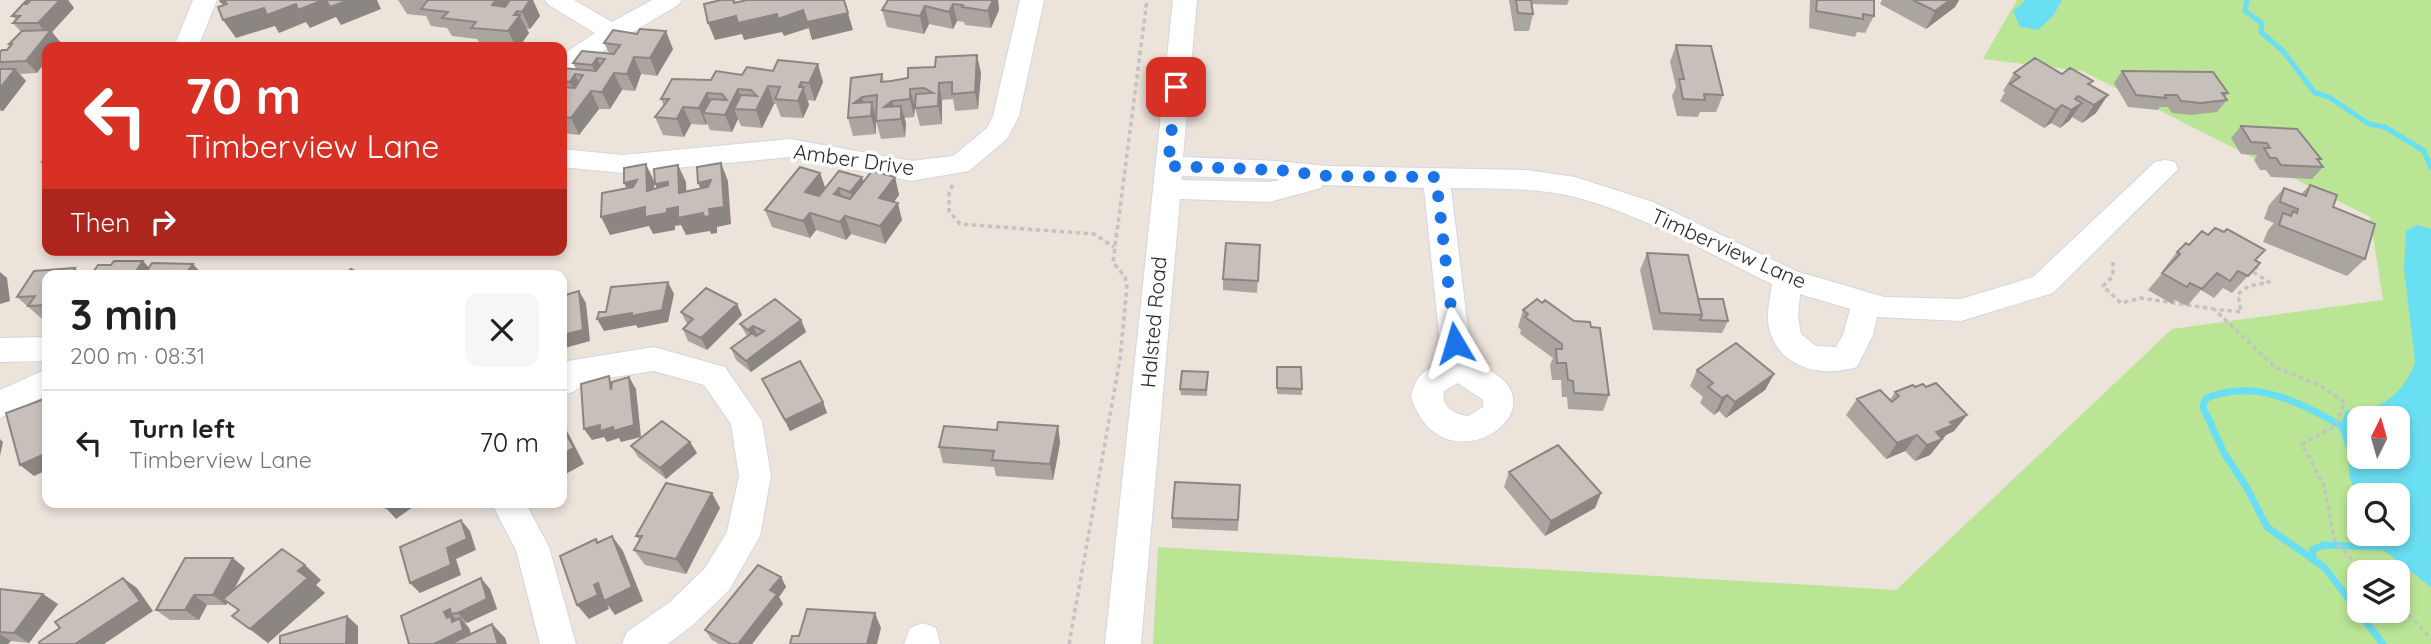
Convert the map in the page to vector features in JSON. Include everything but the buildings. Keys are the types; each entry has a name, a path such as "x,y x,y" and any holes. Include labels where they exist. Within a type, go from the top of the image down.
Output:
{"street":[{"path":"188,42 205,0"},
{"path":"557,0 612,33"},
{"path":"567,64 612,33 670,0"},
{"name":"Amber Drive","path":"567,158 623,164 790,148 911,171 960,164 998,133 1006,116 1032,0"},
{"name":"Halsted Road","path":"1122,644 1185,0"},
{"name":"Timberview Lane","path":"1167,177 1269,192 1328,176 1527,180 1575,187 1643,209 1787,279 1884,308 1961,310 2043,285 2165,169"},
{"path":"1436,177 1458,371"},
{"path":"1787,279 1783,327 1787,339 1796,349 1818,360 1826,362 1846,358 1858,335 1866,303"},
{"path":"0,349 42,349"},
{"path":"567,379 579,370 654,359 714,376 746,421 755,476 743,536 718,579 682,613 640,644"},
{"path":"0,405 42,384"},
{"path":"510,508 532,547 558,644"}],"path":[{"path":"1069,644 1121,359 1127,287 1125,277 1113,262 1114,247 1147,0"},
{"path":"957,176 949,192 949,211 960,224 1094,234 1114,247"},
{"path":"2113,262 2113,276 2103,286 2121,303 2141,298 2188,307 2241,312 2238,294 2249,286 2268,284 2253,272 2258,266"},
{"path":"2214,309 2275,367 2321,386 2345,403 2334,427 2302,444 2324,486 2334,538 2354,560"},
{"path":"2410,616 2431,639"}],"green space":[{"path":"2017,0 2431,0 2431,644 1153,644 1158,547 1896,590 2172,329 2383,300 2370,217 2082,71 1983,59"}],"water":[{"path":"2026,0 2062,0 2053,16 2038,30 2020,27 2013,11"},
{"path":"2417,225 2431,229 2431,587 2410,571 2410,560 2396,560 2383,550 2382,546 2410,546 2410,483 2352,483 2349,476 2349,469 2410,469 2410,406 2377,406 2392,397 2404,384 2415,361 2404,269 2406,231"},
{"path":"2347,411 2347,450 2339,428"}],"waterway":[{"path":"2247,0 2245,11 2262,23 2261,32 2283,51 2315,93 2329,97 2369,124 2385,127 2424,151 2431,168"},
{"path":"2340,425 2291,401 2257,392 2223,393 2205,399 2203,407 2224,453 2247,488 2267,527 2325,568 2383,644"},
{"path":"2313,557 2312,550 2324,545 2382,547"}],"route":[{"path":"1176,87 1168,166 1278,170 1328,176 1436,177 1455,343"}]}
